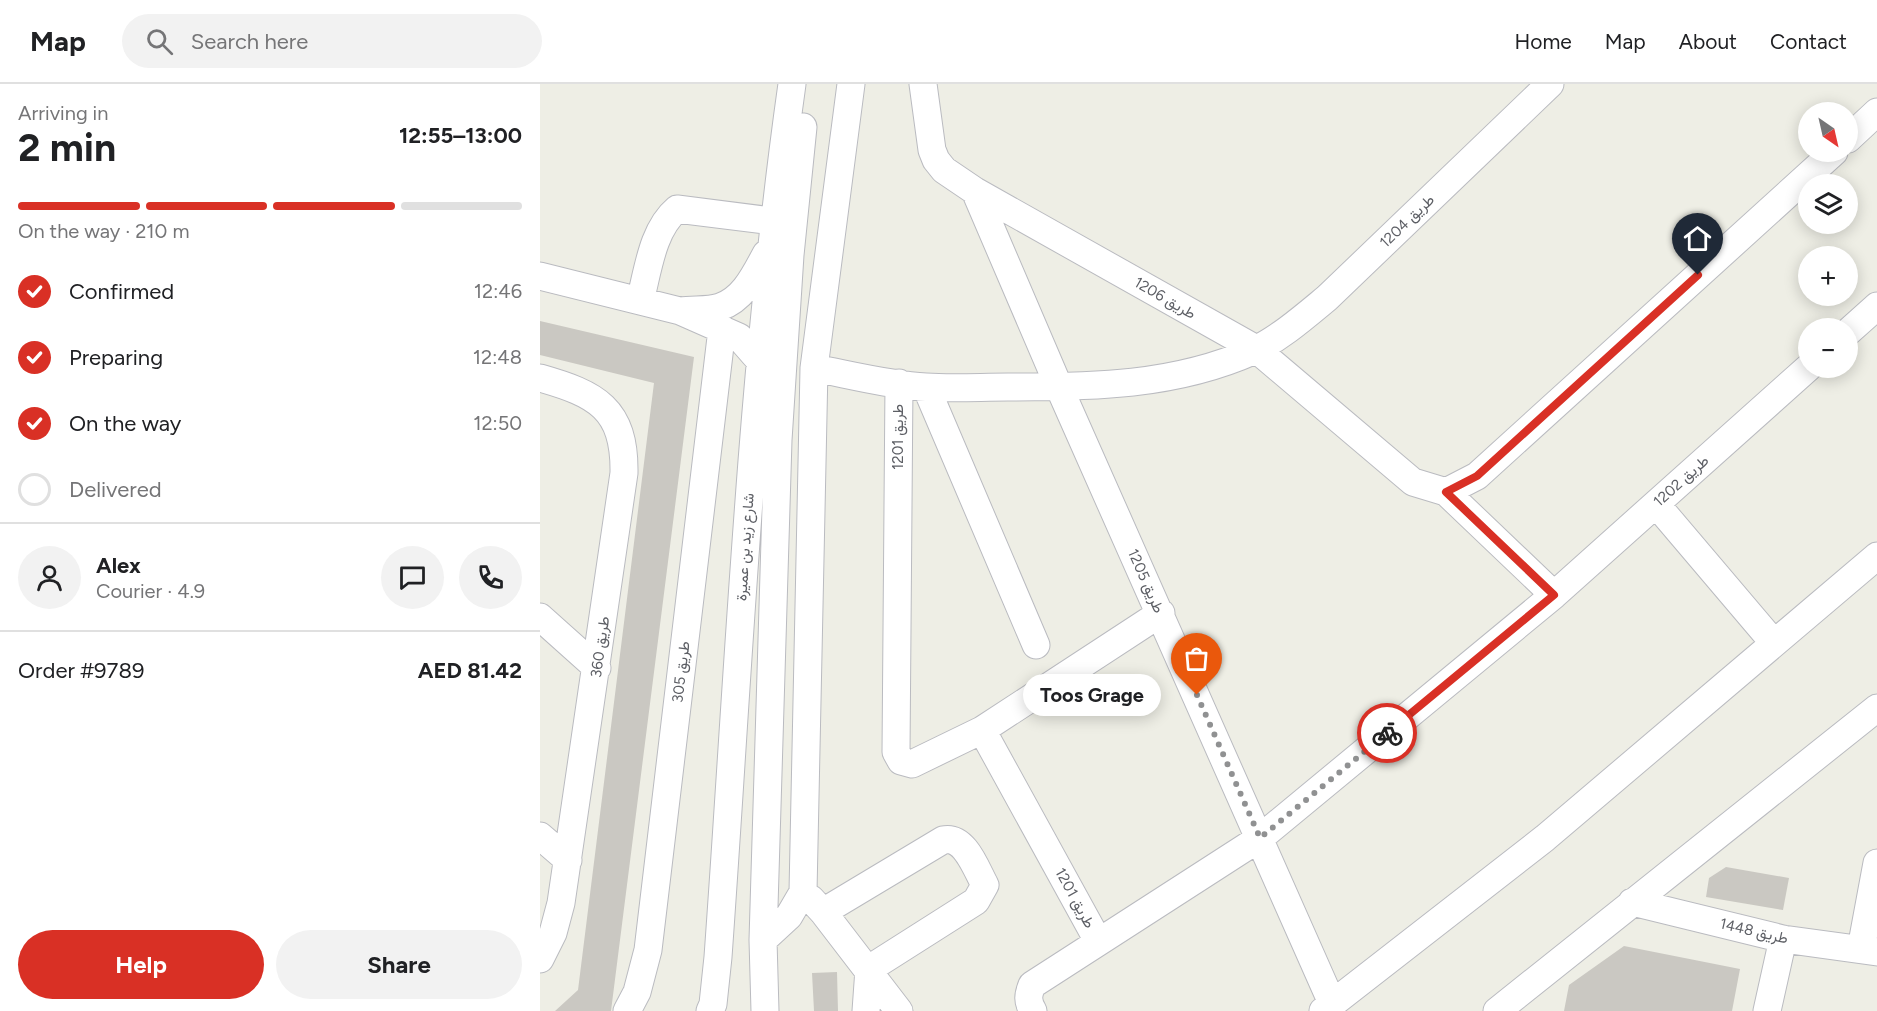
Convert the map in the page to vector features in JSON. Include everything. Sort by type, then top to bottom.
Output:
[{"type":"street","name":"شارع زيد بن عميرة","points":[[710,1011],[713,1004],[718,957],[753,431],[772,221],[792,84]]},
{"type":"street","name":"شارع زيد بن عميرة","points":[[765,1011],[763,940],[773,692],[779,429],[790,255],[808,84]]},
{"type":"street","points":[[763,940],[789,916],[803,892],[814,368],[852,84]]},
{"type":"street","name":"طريق 1206","points":[[923,84],[932,150],[944,170],[975,191],[1256,349],[1413,482],[1446,492]]},
{"type":"street","name":"طريق 1204","points":[[1256,349],[1294,325],[1327,298],[1550,84]]},
{"type":"street","points":[[1858,130],[1877,112]]},
{"type":"street","points":[[1554,595],[1446,492],[1477,476],[1823,162]]},
{"type":"street","name":"طريق 1205","points":[[975,191],[1059,387],[1260,838],[1328,1007]]},
{"type":"street","points":[[640,301],[660,230],[667,218],[677,209],[772,221]]},
{"type":"street","points":[[680,311],[709,309],[729,303],[752,279],[770,248]]},
{"type":"street","points":[[540,276],[680,311],[722,329],[748,344],[760,361]]},
{"type":"street","points":[[1858,323],[1877,306]]},
{"type":"street","name":"طريق 305","points":[[627,1011],[640,982],[648,950],[722,329]]},
{"type":"street","name":"طريق 1201","points":[[1161,613],[982,730],[912,764],[901,761],[896,752],[899,383],[926,387],[1059,387],[1127,384],[1208,368],[1256,349]]},
{"type":"street","points":[[814,368],[899,383]]},
{"type":"street","name":"طريق 1202","points":[[1260,838],[1554,595],[1798,377]]},
{"type":"street","name":"طريق 360","points":[[540,378],[584,392],[603,406],[617,426],[624,448],[624,472],[597,668],[561,903],[553,933],[540,959]]},
{"type":"street","points":[[926,387],[1036,645]]},
{"type":"street","points":[[1656,504],[1774,643]]},
{"type":"street","points":[[1328,1007],[1545,838],[1877,556]]},
{"type":"street","points":[[540,617],[597,668]]},
{"type":"street","points":[[773,692],[807,692]]},
{"type":"street","points":[[1498,1011],[1877,708]]},
{"type":"street","name":"طريق 1201","points":[[982,730],[1098,941]]},
{"type":"street","points":[[540,836],[568,860]]},
{"type":"street","points":[[823,912],[943,840],[951,838],[960,843],[985,885],[984,892],[976,901],[869,969]]},
{"type":"street","name":"طريق 1201","points":[[1033,1011],[1029,1004],[1028,994],[1032,985],[1260,838]]},
{"type":"street","points":[[1869,950],[1877,863]]},
{"type":"street","points":[[803,892],[823,912],[869,969],[899,1011]]},
{"type":"street","name":"طريق 1448","points":[[1632,902],[1783,939],[1869,950]]},
{"type":"street","points":[[1767,1011],[1783,939]]},
{"type":"street","points":[[866,1011],[869,969]]},
{"type":"building","points":[[540,321],[694,357],[611,1011],[555,1011],[578,990],[654,383],[540,355]]},
{"type":"building","points":[[1726,867],[1789,878],[1783,910],[1706,897],[1709,878]]},
{"type":"building","points":[[1624,946],[1740,969],[1732,1011],[1564,1011],[1569,985]]},
{"type":"building","points":[[837,972],[838,1011],[814,1011],[812,973]]},
{"type":"way so far","points":[[1197,695],[1260,838],[1387,733]]},
{"type":"place","name":"Toos Grage","points":[[1197,695]]},
{"type":"route","points":[[1387,733],[1554,595],[1446,492],[1477,476],[1698,275]]}]
